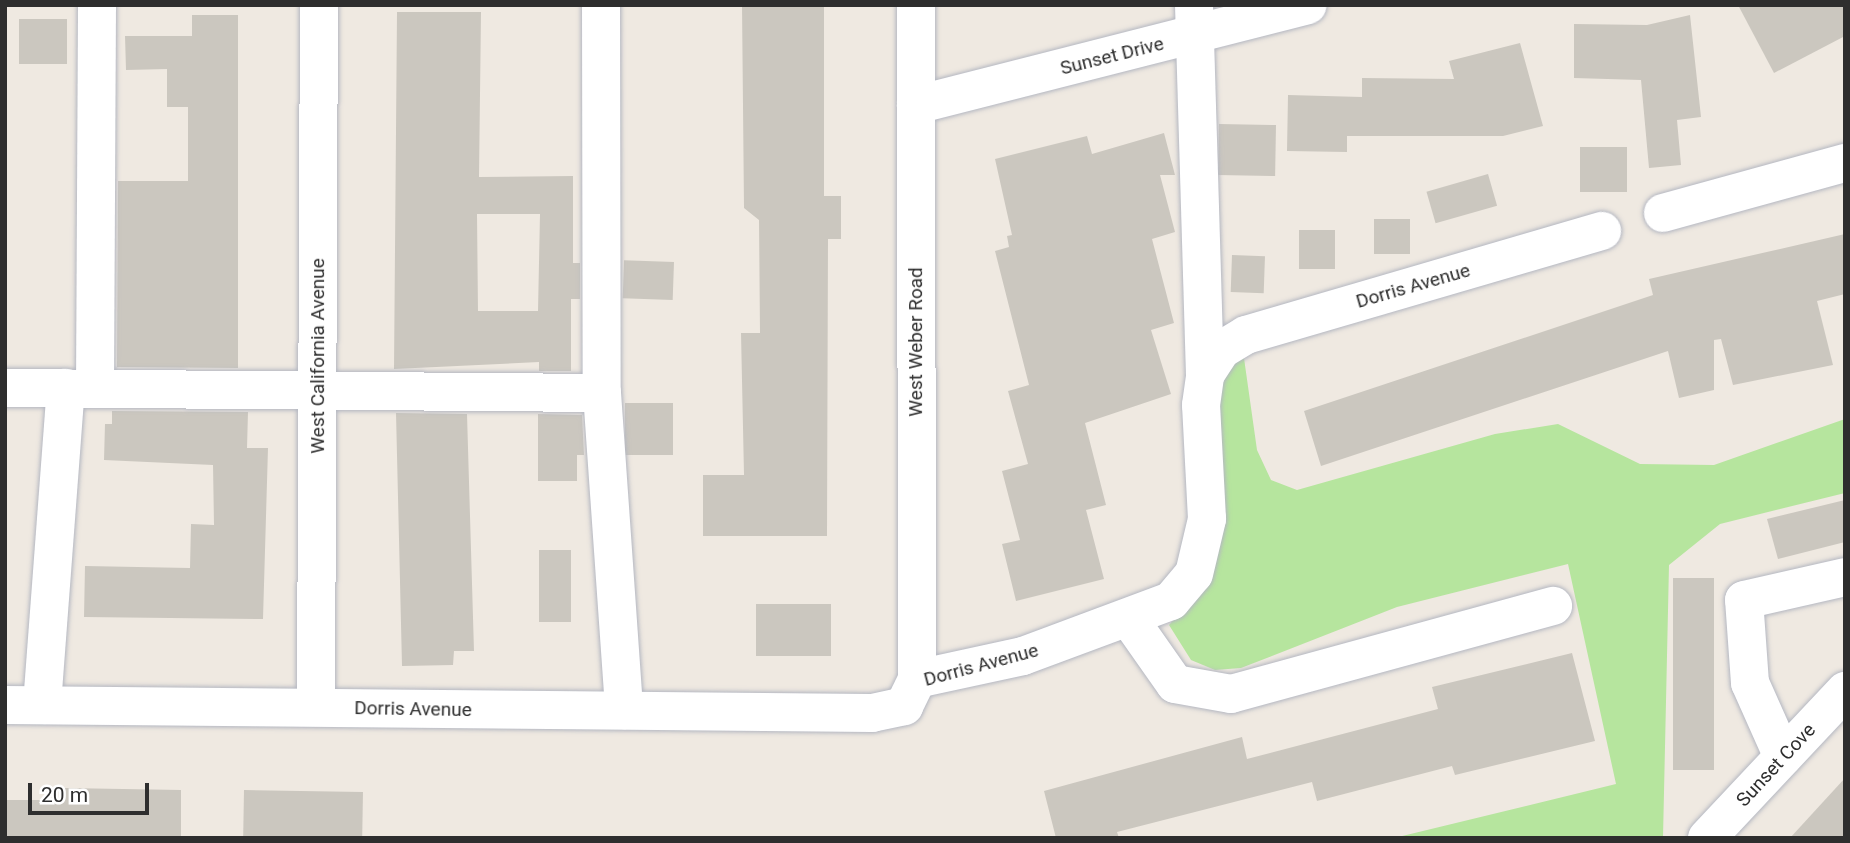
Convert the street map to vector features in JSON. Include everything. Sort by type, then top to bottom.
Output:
[{"type":"street","points":[[24,705],[80,388],[97,5]]},
{"type":"street","name":"West California Avenue","points":[[316,707],[319,5]]},
{"type":"street","points":[[601,5],[602,393],[624,710]]},
{"type":"street","name":"West Weber Road","points":[[916,5],[917,679]]},
{"type":"street","name":"Sunset Drive","points":[[916,104],[1194,20],[1307,5]]},
{"type":"street","points":[[1194,20],[1205,375]]},
{"type":"street","points":[[1663,213],[1845,163]]},
{"type":"street","name":"Dorris Avenue","points":[[24,705],[890,712],[904,706],[917,679],[1023,656],[1130,620],[1171,601],[1194,575],[1207,519],[1205,375],[1221,350],[1246,335],[1602,231]]},
{"type":"street","points":[[5,388],[602,393]]},
{"type":"street","points":[[1783,757],[1750,683],[1744,600],[1845,577]]},
{"type":"street","points":[[1130,620],[1175,684],[1231,694],[1553,606]]},
{"type":"street","name":"Sunset Cove","points":[[1707,838],[1845,691]]},
{"type":"green space","points":[[1243,351],[1257,450],[1271,480],[1297,490],[1495,434],[1558,424],[1640,464],[1714,465],[1845,419],[1845,493],[1720,524],[1669,565],[1663,838],[1394,838],[1616,784],[1568,564],[1397,607],[1241,668],[1215,670],[1191,660],[1169,625],[1197,594],[1219,373]]},
{"type":"building","points":[[742,5],[824,5],[824,196],[841,196],[841,239],[828,239],[827,536],[703,536],[703,475],[744,475],[741,333],[760,333],[759,220],[744,208]]},
{"type":"building","points":[[1738,5],[1845,5],[1845,36],[1774,73]]},
{"type":"building","points":[[397,12],[481,12],[479,177],[573,176],[573,263],[580,263],[580,299],[571,299],[571,371],[539,371],[539,362],[394,369]],"holes":[[[477,214],[540,214],[538,311],[478,311]]]},
{"type":"building","points":[[192,15],[238,15],[238,368],[117,367],[118,181],[188,181],[188,107],[167,107],[167,69],[126,70],[125,36],[192,36]]},
{"type":"building","points":[[1690,15],[1701,117],[1677,120],[1681,165],[1649,168],[1641,80],[1574,78],[1574,24],[1647,25]]},
{"type":"building","points":[[19,19],[67,19],[67,64],[19,64]]},
{"type":"building","points":[[1520,43],[1543,126],[1503,136],[1347,136],[1347,152],[1287,151],[1288,95],[1362,97],[1362,78],[1454,79],[1449,61]]},
{"type":"building","points":[[1219,124],[1276,125],[1275,176],[1218,175]]},
{"type":"building","points":[[1164,133],[1175,175],[1160,175],[1175,232],[1152,239],[1174,323],[1151,330],[1171,394],[1085,423],[1106,505],[1086,510],[1104,579],[1016,601],[1002,544],[1020,540],[1002,471],[1028,464],[1008,391],[1029,385],[995,251],[1009,247],[1007,236],[1012,235],[995,159],[1087,136],[1092,154]]},
{"type":"building","points":[[1580,147],[1627,147],[1627,192],[1580,192]]},
{"type":"building","points":[[1488,174],[1497,206],[1436,223],[1426,192]]},
{"type":"building","points":[[1374,219],[1410,219],[1410,254],[1374,254]]},
{"type":"building","points":[[1299,230],[1335,230],[1335,269],[1299,269]]},
{"type":"building","points":[[1845,234],[1845,294],[1817,301],[1833,365],[1733,385],[1721,339],[1714,340],[1714,390],[1679,398],[1668,351],[1321,466],[1304,411],[1653,295],[1649,279]]},
{"type":"building","points":[[1232,255],[1265,256],[1264,293],[1231,292]]},
{"type":"building","points":[[624,260],[674,262],[673,300],[623,298]]},
{"type":"building","points":[[625,403],[673,403],[673,455],[625,455]]},
{"type":"building","points":[[112,411],[248,412],[247,448],[268,448],[263,619],[84,617],[85,566],[190,568],[191,524],[214,525],[213,465],[104,460],[105,424],[112,424]]},
{"type":"building","points":[[396,413],[467,414],[474,651],[454,651],[453,665],[402,666]]},
{"type":"building","points":[[538,414],[582,415],[584,455],[577,455],[577,481],[538,481]]},
{"type":"building","points":[[1845,500],[1845,542],[1778,559],[1767,519]]},
{"type":"building","points":[[539,550],[571,550],[571,622],[539,622]]},
{"type":"building","points":[[1673,578],[1714,578],[1714,770],[1673,770]]},
{"type":"building","points":[[756,604],[831,604],[831,656],[756,656]]},
{"type":"building","points":[[1572,653],[1595,741],[1455,775],[1452,766],[1317,801],[1312,782],[1117,832],[1119,838],[1056,838],[1044,791],[1242,737],[1247,759],[1438,709],[1432,687]]},
{"type":"building","points":[[1845,778],[1845,838],[1790,838]]},
{"type":"building","points":[[65,788],[181,790],[181,838],[5,838],[5,800],[65,800]]},
{"type":"building","points":[[244,790],[363,792],[362,838],[243,838]]}]
